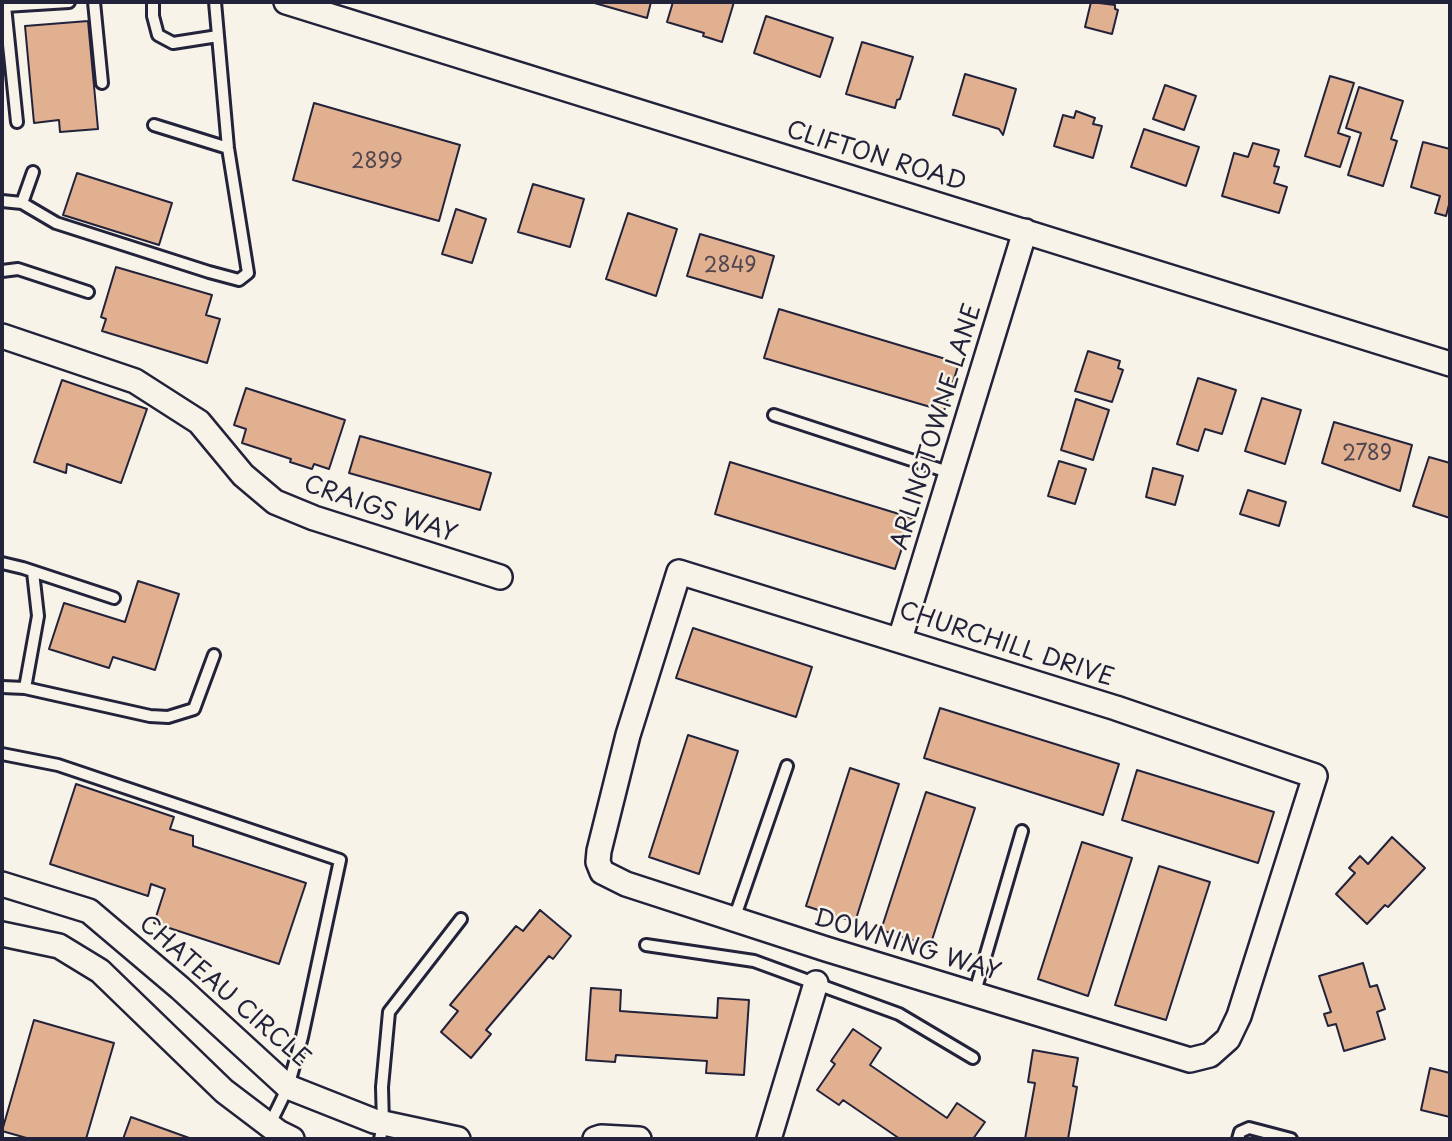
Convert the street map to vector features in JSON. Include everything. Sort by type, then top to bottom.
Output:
[{"type":"street","name":"CLIFTON ROAD","points":[[286,2],[1450,364]]},
{"type":"street","name":"ARLINGTOWNE LANE","points":[[900,639],[1025,231]]},
{"type":"street","name":"CRAIGS WAY","points":[[2,336],[135,381],[199,422],[243,475],[275,502],[314,518],[500,577]]},
{"type":"street","name":"CHURCHILL DRIVE","points":[[598,862],[598,851],[628,735],[679,572],[900,639],[1116,708],[1315,776],[1239,1016],[1228,1039],[1210,1055]]},
{"type":"street","name":"DOWNING WAY","points":[[598,862],[602,872],[626,884],[733,919],[1189,1060],[1210,1055]]},
{"type":"street","name":"CHATEAU CIRCLE","points":[[2,884],[89,911],[180,988],[288,1087],[381,1132],[458,1139]]},
{"type":"street","points":[[2,934],[59,946],[100,971],[224,1091],[269,1126],[292,1139]]},
{"type":"street","points":[[769,1139],[816,983]]},
{"type":"street","points":[[595,1139],[639,1139]]},
{"type":"lane","points":[[17,122],[5,6],[69,2]]},
{"type":"lane","points":[[94,2],[102,83]]},
{"type":"lane","points":[[153,2],[158,35],[173,43],[218,36]]},
{"type":"lane","points":[[2,201],[22,203],[56,223],[239,280],[248,273],[228,148],[215,2]]},
{"type":"lane","points":[[154,125],[228,148]]},
{"type":"lane","points":[[22,203],[33,172]]},
{"type":"lane","points":[[2,271],[18,269],[88,292]]},
{"type":"lane","points":[[774,415],[951,473]]},
{"type":"lane","points":[[2,564],[114,598]]},
{"type":"lane","points":[[25,688],[38,616],[33,572]]},
{"type":"lane","points":[[2,687],[25,688],[168,718],[194,709],[214,655]]},
{"type":"lane","points":[[2,754],[58,765],[340,860],[302,1037],[288,1087],[269,1126]]},
{"type":"lane","points":[[733,919],[787,766]]},
{"type":"lane","points":[[974,995],[1022,831]]},
{"type":"lane","points":[[381,1132],[389,1012],[461,919]]},
{"type":"lane","points":[[646,945],[754,961],[899,1014],[973,1058]]},
{"type":"lane","points":[[1238,1139],[1240,1132],[1249,1128],[1292,1139]]},
{"type":"building","points":[[591,2],[651,2],[647,18]]},
{"type":"building","points":[[673,2],[734,2],[722,42],[703,36],[704,33],[667,22]]},
{"type":"building","points":[[1091,2],[1115,5],[1118,10],[1112,34],[1085,27]]},
{"type":"building","points":[[766,16],[833,38],[820,77],[754,53]]},
{"type":"building","points":[[88,21],[98,129],[60,132],[59,120],[34,123],[25,26]]},
{"type":"building","points":[[862,42],[913,57],[895,108],[846,94]]},
{"type":"building","points":[[965,74],[1016,89],[1003,135],[999,129],[953,115]]},
{"type":"building","points":[[1330,76],[1354,83],[1338,133],[1350,137],[1340,167],[1305,156]]},
{"type":"building","points":[[1165,85],[1196,96],[1184,130],[1153,119]]},
{"type":"building","points":[[1359,87],[1403,101],[1391,139],[1397,141],[1383,186],[1348,175],[1361,133],[1346,128]]},
{"type":"building","points":[[314,103],[460,145],[439,221],[293,180]]},
{"type":"building","points":[[1076,111],[1095,118],[1093,124],[1102,126],[1093,158],[1054,146],[1063,115],[1074,118]]},
{"type":"building","points":[[1144,129],[1199,147],[1186,186],[1131,167]]},
{"type":"building","points":[[1423,142],[1450,149],[1450,201],[1446,216],[1435,213],[1440,196],[1411,187]]},
{"type":"building","points":[[1253,143],[1279,150],[1274,166],[1279,167],[1274,183],[1287,187],[1279,213],[1222,196],[1234,153],[1248,157]]},
{"type":"building","points":[[77,173],[172,203],[159,245],[63,215]]},
{"type":"building","points":[[533,184],[584,199],[570,247],[518,232]]},
{"type":"building","points":[[456,209],[486,219],[472,263],[442,254]]},
{"type":"building","points":[[628,213],[677,229],[656,296],[606,279]]},
{"type":"building","points":[[700,234],[774,256],[762,298],[687,276]]},
{"type":"building","points":[[116,267],[212,295],[206,315],[220,319],[207,363],[102,331],[106,319],[101,317]]},
{"type":"building","points":[[779,309],[959,363],[944,411],[764,358]]},
{"type":"building","points":[[1088,351],[1120,361],[1118,368],[1123,370],[1112,402],[1075,391]]},
{"type":"building","points":[[1198,378],[1236,390],[1222,434],[1205,429],[1198,451],[1177,444]]},
{"type":"building","points":[[62,380],[147,409],[121,483],[67,464],[66,473],[34,462]]},
{"type":"building","points":[[246,388],[345,420],[329,469],[314,464],[312,469],[242,443],[246,429],[234,425]]},
{"type":"building","points":[[1262,398],[1301,410],[1285,464],[1245,451]]},
{"type":"building","points":[[1076,399],[1109,410],[1093,460],[1061,450]]},
{"type":"building","points":[[1334,422],[1412,445],[1400,491],[1322,463]]},
{"type":"building","points":[[360,436],[491,473],[480,510],[349,473]]},
{"type":"building","points":[[1429,457],[1450,463],[1450,518],[1413,506]]},
{"type":"building","points":[[1059,461],[1086,469],[1075,504],[1048,496]]},
{"type":"building","points":[[730,462],[912,518],[895,569],[715,514]]},
{"type":"building","points":[[1153,468],[1183,476],[1175,505],[1146,497]]},
{"type":"building","points":[[1248,490],[1286,502],[1279,526],[1240,514]]},
{"type":"building","points":[[138,581],[179,594],[155,670],[113,657],[109,668],[49,649],[64,603],[125,622]]},
{"type":"building","points":[[693,628],[812,667],[796,717],[676,678]]},
{"type":"building","points":[[940,708],[1119,764],[1103,815],[924,758]]},
{"type":"building","points":[[688,735],[738,751],[699,874],[649,857]]},
{"type":"building","points":[[850,768],[899,784],[855,922],[806,906]]},
{"type":"building","points":[[1137,770],[1274,812],[1258,863],[1122,820]]},
{"type":"building","points":[[76,784],[174,817],[170,829],[193,836],[193,846],[306,883],[279,964],[154,923],[165,889],[151,884],[148,896],[50,864]]},
{"type":"building","points":[[926,792],[975,808],[930,946],[881,930]]},
{"type":"building","points":[[1392,837],[1425,868],[1388,907],[1385,905],[1367,924],[1336,894],[1355,873],[1349,868],[1360,856],[1368,864]]},
{"type":"building","points":[[1082,842],[1132,858],[1088,996],[1038,979]]},
{"type":"building","points":[[1159,866],[1210,882],[1166,1020],[1115,1005]]},
{"type":"building","points":[[540,910],[571,936],[553,959],[549,956],[486,1030],[491,1034],[471,1058],[441,1032],[458,1011],[450,1005],[516,926],[523,931]]},
{"type":"building","points":[[1363,963],[1370,987],[1377,985],[1385,1009],[1377,1012],[1385,1039],[1344,1051],[1336,1024],[1328,1026],[1324,1014],[1331,1012],[1319,976]]},
{"type":"building","points":[[591,988],[621,990],[620,1011],[717,1018],[718,998],[749,1000],[744,1075],[706,1073],[707,1061],[616,1055],[615,1062],[586,1060]]},
{"type":"building","points":[[34,1020],[114,1043],[86,1139],[30,1139],[2,1131]]},
{"type":"building","points":[[853,1029],[881,1048],[870,1065],[947,1118],[957,1103],[985,1122],[973,1139],[900,1139],[843,1100],[839,1105],[817,1090],[835,1064],[831,1061]]},
{"type":"building","points":[[1033,1050],[1078,1058],[1073,1086],[1077,1087],[1068,1139],[1025,1139],[1035,1083],[1028,1082]]},
{"type":"building","points":[[1430,1068],[1450,1073],[1450,1117],[1421,1110]]},
{"type":"building","points":[[131,1117],[192,1139],[123,1139]]}]
